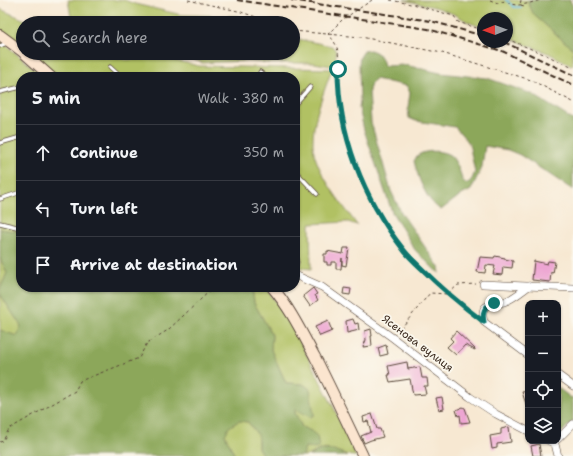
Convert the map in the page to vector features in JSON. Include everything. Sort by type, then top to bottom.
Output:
[{"type":"street","points":[[0,35],[16,46]]},
{"type":"street","points":[[33,60],[46,72]]},
{"type":"street","name":"Ясенова вулиця","points":[[300,277],[322,287],[470,396],[496,414],[525,429]]},
{"type":"street","points":[[483,284],[573,288]]},
{"type":"street","points":[[525,353],[484,322],[483,315],[484,309],[488,305],[504,302],[529,286]]},
{"type":"street","points":[[276,292],[295,320],[330,386],[363,456]]},
{"type":"street","points":[[561,377],[573,386]]},
{"type":"street","points":[[561,435],[573,424]]},
{"type":"street","points":[[556,444],[558,456]]},
{"type":"lane","points":[[0,46],[9,41]]},
{"type":"lane","points":[[110,67],[116,72]]},
{"type":"lane","points":[[300,98],[310,87]]},
{"type":"lane","points":[[0,92],[16,88]]},
{"type":"lane","points":[[0,143],[16,138]]},
{"type":"lane","points":[[300,176],[317,194]]},
{"type":"lane","points":[[0,199],[16,194]]},
{"type":"lane","points":[[0,224],[16,227]]},
{"type":"path","points":[[188,0],[238,11],[253,16]]},
{"type":"path","points":[[328,34],[342,20],[372,0]]},
{"type":"path","points":[[390,0],[416,5],[454,16],[458,22],[477,28]]},
{"type":"path","points":[[490,0],[498,2],[504,1],[517,6],[526,6]]},
{"type":"path","points":[[520,5],[521,0]]},
{"type":"path","points":[[520,5],[540,0]]},
{"type":"path","points":[[300,32],[361,37],[442,53],[531,80],[573,102]]},
{"type":"path","points":[[328,34],[335,41],[338,48],[338,77],[342,116],[356,169],[378,214],[403,250],[448,294],[484,322]]},
{"type":"path","points":[[513,41],[546,54],[573,68]]},
{"type":"path","points":[[393,338],[430,293],[448,294],[458,285],[483,284]]},
{"type":"path","points":[[0,442],[3,441],[9,429],[75,391],[80,381],[139,358],[146,343],[168,330],[209,292]]},
{"type":"green space","points":[[68,0],[124,0],[182,15],[237,16],[71,16]]},
{"type":"green space","points":[[404,0],[527,0],[534,15],[573,49],[573,66],[550,54],[513,39],[513,12],[477,12],[477,26],[438,8]]},
{"type":"green space","points":[[527,0],[570,0],[573,6],[573,49],[534,15]]},
{"type":"green space","points":[[0,9],[16,16],[16,43],[0,32]]},
{"type":"green space","points":[[300,39],[332,46],[336,51],[335,59],[331,66],[314,63],[269,63],[245,61],[202,63],[195,60],[300,60]]},
{"type":"green space","points":[[0,40],[16,53],[16,60],[24,60],[38,72],[16,72],[16,231],[0,229]]},
{"type":"green space","points":[[370,50],[376,52],[380,56],[384,66],[405,65],[440,73],[487,78],[532,94],[573,120],[573,190],[520,155],[508,150],[485,146],[482,167],[471,190],[458,197],[441,210],[431,201],[423,188],[414,161],[417,156],[425,152],[435,151],[445,153],[452,157],[460,171],[462,180],[467,184],[472,179],[475,172],[469,143],[455,127],[416,121],[409,118],[408,107],[410,93],[407,86],[375,79],[369,90],[371,122],[391,191],[402,214],[439,267],[440,273],[435,270],[415,250],[392,212],[364,130],[359,108],[359,64],[360,57],[364,51]]},
{"type":"green space","points":[[38,60],[173,60],[199,66],[332,69],[314,125],[314,154],[323,175],[357,225],[348,222],[310,224],[311,269],[300,268],[300,72],[51,72]]},
{"type":"green space","points":[[0,229],[16,231],[16,292],[253,292],[254,303],[272,335],[271,350],[286,383],[303,384],[310,389],[314,415],[310,417],[295,409],[295,413],[302,427],[311,431],[317,436],[319,447],[305,447],[303,456],[263,456],[258,448],[258,435],[248,422],[239,421],[229,427],[225,435],[235,456],[0,456],[0,330],[17,336],[21,326],[0,294],[0,289],[7,273],[0,258]]},
{"type":"green space","points":[[0,258],[7,273],[0,289]]},
{"type":"green space","points":[[253,292],[269,292],[287,316],[333,406],[356,456],[325,449],[303,456],[311,431],[302,428],[295,413],[295,409],[304,414],[303,384],[286,383],[271,350],[272,335],[254,303]]},
{"type":"green space","points":[[0,294],[21,326],[17,337],[0,330]]},
{"type":"green space","points":[[561,390],[573,399],[573,421],[561,433]]},
{"type":"green space","points":[[239,421],[248,422],[258,435],[258,447],[263,456],[235,456],[225,435],[228,427]]},
{"type":"green space","points":[[320,450],[334,450],[347,456],[309,456]]},
{"type":"building","points":[[344,248],[349,248],[346,266],[342,265],[342,258],[341,269],[336,269],[336,262],[331,262],[331,265],[327,265],[327,262],[324,262],[324,254],[327,254],[327,251],[343,254]]},
{"type":"building","points":[[495,256],[513,261],[512,268],[503,267],[502,275],[493,274],[495,266],[486,265],[485,273],[477,272],[480,257],[494,258]]},
{"type":"building","points":[[534,261],[547,264],[548,261],[555,262],[553,273],[551,272],[550,282],[532,280]]},
{"type":"building","points":[[313,288],[317,294],[315,295],[318,300],[310,306],[303,296]]},
{"type":"building","points":[[344,288],[351,289],[350,295],[343,294]]},
{"type":"building","points":[[353,319],[355,324],[358,323],[359,330],[347,333],[346,321]]},
{"type":"building","points":[[328,321],[332,331],[320,336],[315,327]]},
{"type":"building","points":[[371,329],[372,346],[363,347],[366,340],[365,331]]},
{"type":"building","points":[[456,331],[475,350],[465,345],[456,355],[447,347],[453,341],[450,338]]},
{"type":"building","points":[[386,345],[388,354],[380,356],[378,348]]},
{"type":"building","points":[[407,362],[408,369],[420,367],[422,378],[427,378],[428,386],[424,386],[426,394],[413,395],[410,379],[390,382],[388,366]]},
{"type":"building","points":[[522,392],[525,392],[525,401]]},
{"type":"building","points":[[442,397],[444,409],[439,410],[436,398]]},
{"type":"building","points":[[463,407],[465,408],[470,422],[461,423],[460,415],[458,416],[456,410]]},
{"type":"building","points":[[372,414],[377,429],[380,429],[383,437],[364,443],[361,436],[371,432],[368,421],[364,422],[363,417]]},
{"type":"building","points":[[509,427],[511,442],[497,444],[497,448],[492,449],[490,436],[501,434],[501,429]]},
{"type":"building","points":[[539,444],[541,456],[533,456],[531,446]]},
{"type":"waterway","points":[[506,0],[514,7],[521,7]]},
{"type":"railway","points":[[237,0],[428,29],[502,51],[573,85]]},
{"type":"railway","points":[[291,0],[431,21],[477,34]]},
{"type":"railway","points":[[513,46],[573,75]]},
{"type":"route","points":[[338,69],[342,116],[356,169],[378,214],[403,250],[437,284],[484,322],[484,309],[488,305],[494,303]]}]
